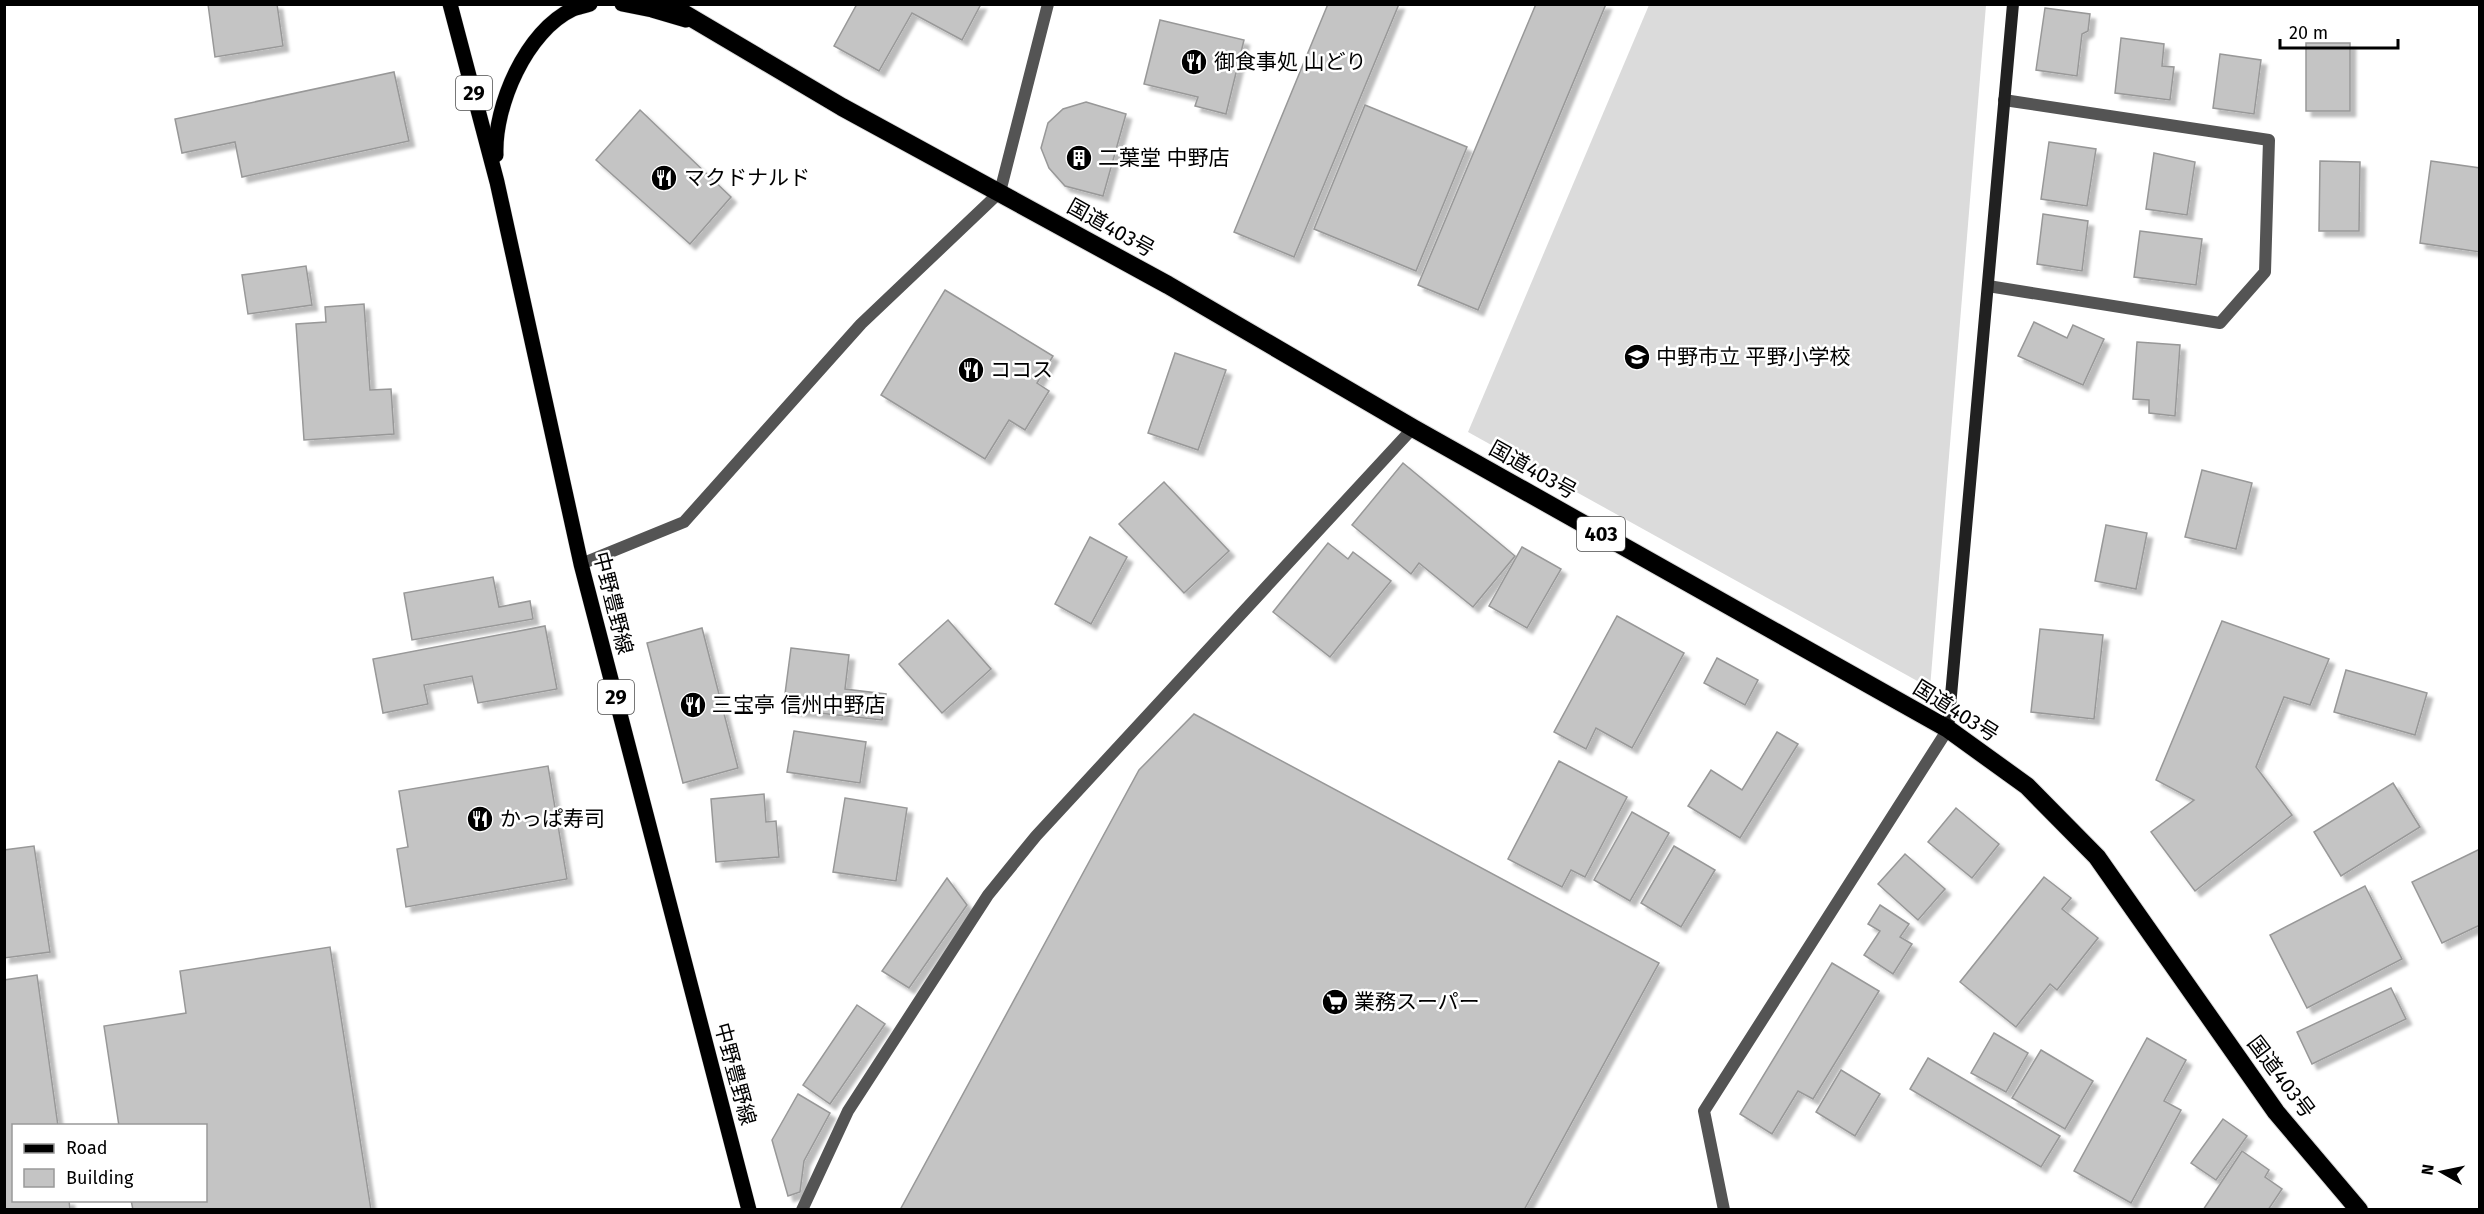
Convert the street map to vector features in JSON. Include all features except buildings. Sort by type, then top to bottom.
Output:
[{"type":"highway","name":"国道403号","points":[[668,4],[842,107],[1168,285],[1413,428],[1948,729],[2027,786],[2097,856],[2276,1112],[2359,1209]]},
{"type":"main road","name":"中野豊野線","points":[[450,4],[497,182],[581,564],[749,1209]]},
{"type":"main road","points":[[497,182],[495,138],[514,75],[535,42],[552,23],[572,9],[590,4]]},
{"type":"main road","points":[[622,4],[700,24]]},
{"type":"street","points":[[581,564],[684,522],[861,324],[1000,192],[1048,4]]},
{"type":"street","points":[[1725,1209],[1704,1111],[1948,729],[2013,4]]},
{"type":"street","points":[[1988,286],[2220,322],[2265,272],[2269,140],[2004,100]]},
{"type":"street","points":[[802,1209],[848,1111],[988,895],[1036,836],[1413,428]]},
{"type":"shaded area","points":[[1649,5],[1986,5],[1930,688],[1468,432]]},
{"type":"place","name":"御食事処 山どり","points":[[1194,62]]},
{"type":"place","name":"二葉堂 中野店","points":[[1079,158]]},
{"type":"place","name":"マクドナルド","points":[[664,178]]},
{"type":"place","name":"中野市立 平野小学校","points":[[1637,357]]},
{"type":"place","name":"ココス","points":[[971,370]]},
{"type":"place","name":"三宝亭 信州中野店","points":[[693,705]]},
{"type":"place","name":"かっぱ寿司","points":[[480,819]]},
{"type":"place","name":"業務スーパー","points":[[1335,1002]]}]
